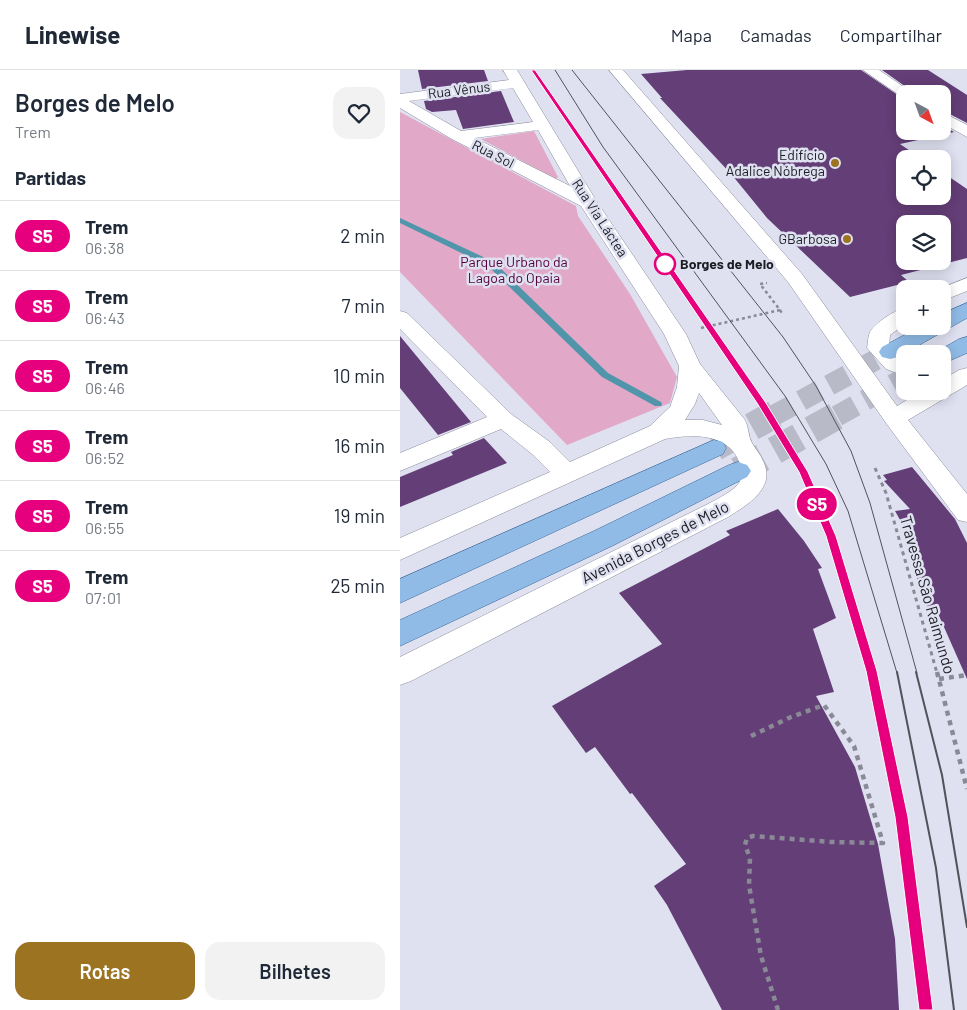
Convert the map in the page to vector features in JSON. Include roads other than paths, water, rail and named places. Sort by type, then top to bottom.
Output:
[{"type":"main road","points":[[951,318],[967,309]]},
{"type":"main road","points":[[890,352],[921,335]]},
{"type":"main road","points":[[951,352],[967,344]]},
{"type":"main road","points":[[400,592],[731,435]]},
{"type":"main road","name":"Avenida Borges de Melo","points":[[400,634],[604,538],[738,471]]},
{"type":"street","points":[[616,70],[795,278],[894,418],[967,513]]},
{"type":"street","points":[[870,70],[896,87]]},
{"type":"street","name":"Rua Vênus","points":[[400,98],[513,76]]},
{"type":"street","name":"Rua Via Láctea","points":[[513,76],[588,202],[675,334],[690,366],[731,435]]},
{"type":"street","name":"Rua Sol","points":[[400,102],[458,136],[588,202]]},
{"type":"street","points":[[951,122],[967,132]]},
{"type":"street","points":[[458,136],[542,125]]},
{"type":"street","points":[[951,292],[967,284]]},
{"type":"street","points":[[400,317],[503,419],[541,448],[567,474]]},
{"type":"street","points":[[842,342],[896,318]]},
{"type":"street","points":[[896,320],[880,333],[878,348],[896,365]]},
{"type":"street","name":"Rua Via Láctea","points":[[659,432],[678,415],[687,398],[690,366]]},
{"type":"street","points":[[951,376],[967,375]]},
{"type":"street","points":[[951,384],[967,375]]},
{"type":"street","points":[[894,418],[924,400]]},
{"type":"street","points":[[400,463],[503,419]]},
{"type":"street","points":[[400,550],[659,432],[692,427],[731,435]]},
{"type":"street","name":"Avenida Borges de Melo","points":[[400,672],[719,510],[740,497],[752,483],[754,469],[750,459],[731,435]]},
{"type":"waterway","points":[[400,220],[491,264],[605,375],[658,404]]},
{"type":"tunnel","points":[[773,416],[890,352]]},
{"type":"tunnel","points":[[837,416],[896,383]]},
{"type":"tunnel","points":[[715,447],[775,414]]},
{"type":"tunnel","points":[[738,471],[840,414]]},
{"type":"tram line","points":[[555,70],[603,147],[785,396],[826,464],[848,511],[897,673]]},
{"type":"tram line","points":[[572,70],[783,337],[816,386],[851,451],[870,503],[917,673]]},
{"type":"tram line","points":[[897,672],[936,868],[954,1010]]},
{"type":"tram line","points":[[916,672],[942,775],[967,927]]},
{"type":"railway","points":[[534,70],[636,220]]},
{"type":"railway","points":[[635,219],[769,416]]},
{"type":"railway","points":[[768,414],[803,471],[831,536],[871,673]]},
{"type":"railway","points":[[871,672],[902,817],[926,1010]]},
{"type":"train","name":"S5","points":[[534,70],[761,403],[803,472],[831,536],[871,671],[902,817],[926,1010]]},
{"type":"place","name":"Edifício Adalice Nóbrega","points":[[835,163]]},
{"type":"place","name":"GBarbosa","points":[[847,239]]},
{"type":"place","name":"Borges de Melo","points":[[665,264]]},
{"type":"park label","name":"Parque Urbano da Lagoa do Opaia","points":[[514,270]]}]
